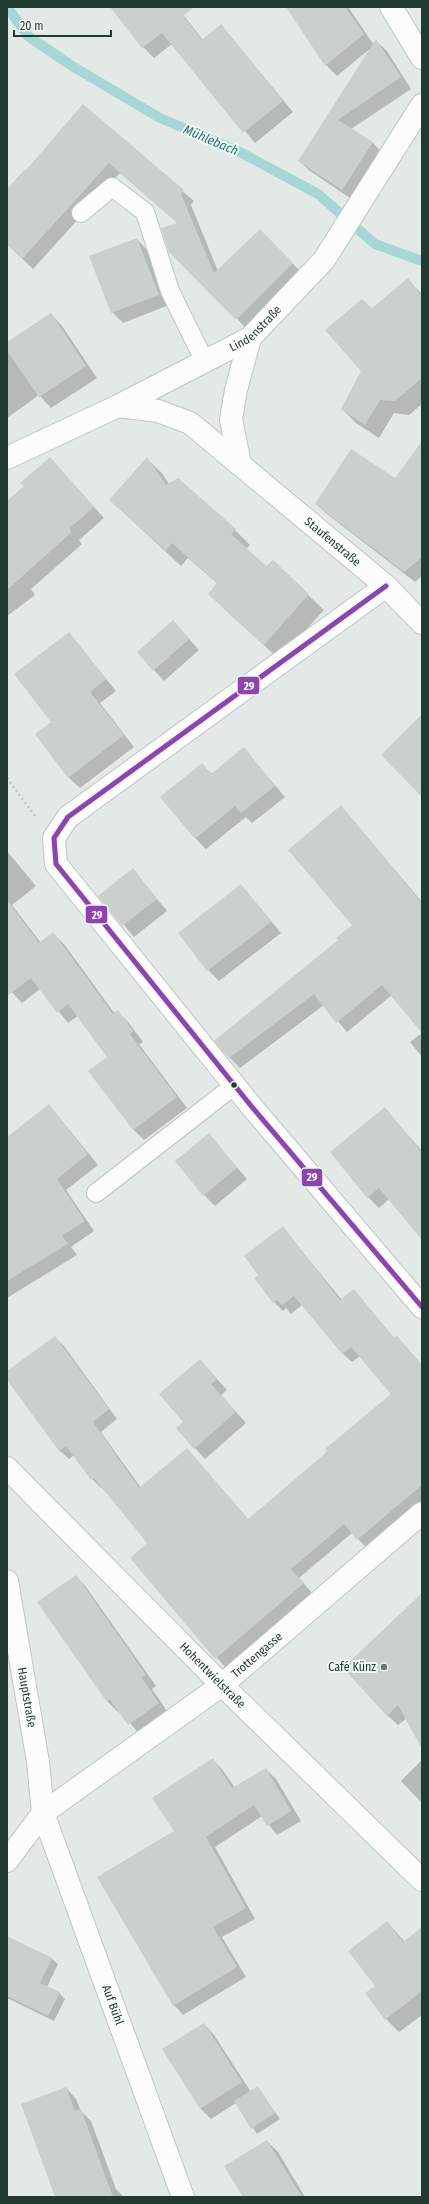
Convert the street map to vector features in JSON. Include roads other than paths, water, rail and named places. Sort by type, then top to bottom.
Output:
[{"type":"street","points":[[391,7],[422,58]]},
{"type":"street","name":"Lindenstraße","points":[[7,458],[118,406],[204,360],[250,338],[324,260],[422,105]]},
{"type":"street","points":[[240,464],[231,419],[236,390],[250,338]]},
{"type":"street","name":"Staufenstraße","points":[[118,406],[158,411],[190,423],[386,586],[422,623]]},
{"type":"street","points":[[386,586],[68,817],[54,838],[56,864],[235,1085],[422,1307]]},
{"type":"street","name":"Hohentwielstraße","points":[[7,1468],[222,1685],[422,1880]]},
{"type":"street","name":"Trottengasse","points":[[7,1861],[43,1813],[222,1685],[422,1513]]},
{"type":"street","name":"Hauptstraße","points":[[7,1581],[38,1762],[43,1813]]},
{"type":"street","name":"Auf Bühl","points":[[43,1813],[183,2197]]},
{"type":"lane","points":[[81,213],[112,187],[145,212],[170,290],[204,360]]},
{"type":"lane","points":[[96,1193],[235,1085]]},
{"type":"waterway","name":"Mühlebach","points":[[7,7],[28,36],[72,66],[160,118],[238,151],[318,194],[375,244],[422,261]]},
{"type":"place","name":"Café Künz","points":[[384,1667]]}]
